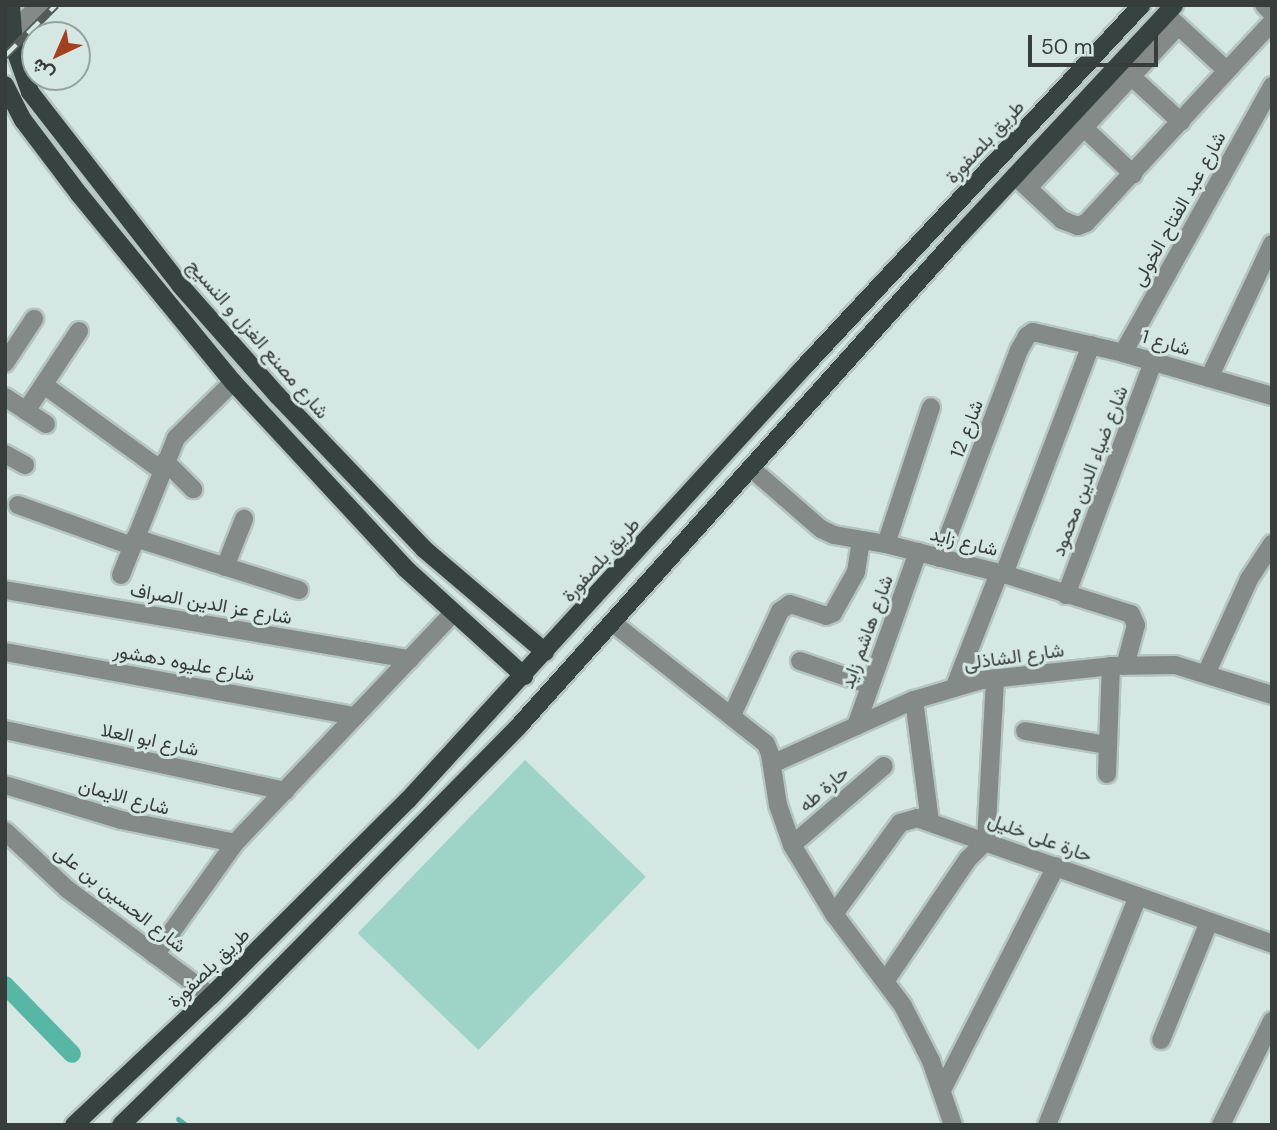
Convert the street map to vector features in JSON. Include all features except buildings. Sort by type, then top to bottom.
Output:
[{"type":"main road","name":"شارع مصنع الغزل و النسيج","points":[[11,5],[12,34],[20,70],[30,92],[180,285],[329,451],[424,549],[545,652]]},
{"type":"main road","name":"طريق بلصفورة","points":[[79,1120],[211,996],[408,800],[1140,5]]},
{"type":"main road","points":[[121,1125],[421,827],[613,624],[824,388],[1021,182],[1173,15]]},
{"type":"main road","points":[[6,90],[23,120],[79,194],[233,382],[405,568],[524,676]]},
{"type":"main road","points":[[79,194],[96,177]]},
{"type":"main road","points":[[164,301],[180,285]]},
{"type":"main road","points":[[803,368],[824,388]]},
{"type":"main road","points":[[311,468],[329,451]]},
{"type":"main road","points":[[405,568],[424,549]]},
{"type":"street","points":[[12,34],[39,5]]},
{"type":"street","points":[[1264,5],[1272,13]]},
{"type":"street","points":[[1226,71],[1173,15],[1131,76],[1083,127],[1021,182],[1062,220],[1078,226],[1093,218],[1272,22]]},
{"type":"street","points":[[1131,76],[1181,122]]},
{"type":"street","name":"شارع عبد الفتاح الخولى","points":[[1123,353],[1272,86]]},
{"type":"street","points":[[1083,127],[1133,174]]},
{"type":"street","points":[[1209,378],[1272,244]]},
{"type":"street","points":[[5,363],[34,319]]},
{"type":"street","points":[[26,411],[79,331]]},
{"type":"street","name":"شارع 12","points":[[940,558],[1023,343],[1033,332],[1047,334]]},
{"type":"street","name":"شارع 1","points":[[1047,334],[1272,396]]},
{"type":"street","points":[[955,686],[1091,345]]},
{"type":"street","name":"شارع ضياء الدين محمود","points":[[1066,595],[1153,362]]},
{"type":"street","points":[[121,575],[163,466],[185,427],[233,382]]},
{"type":"street","points":[[44,385],[193,489]]},
{"type":"street","points":[[5,397],[46,424]]},
{"type":"street","points":[[886,544],[931,407]]},
{"type":"street","points":[[5,454],[25,465]]},
{"type":"street","name":"شارع زايد","points":[[752,469],[821,529],[834,536],[918,552],[1131,614],[1135,619],[1118,666]]},
{"type":"street","points":[[18,505],[133,542],[225,566],[299,590]]},
{"type":"street","points":[[225,566],[244,519]]},
{"type":"street","points":[[732,715],[780,611],[790,604],[826,616],[833,613],[856,572],[862,541]]},
{"type":"street","points":[[1206,674],[1249,579],[1272,544]]},
{"type":"street","name":"شارع هاشم زايد","points":[[856,726],[918,552]]},
{"type":"street","name":"شارع عز الدين الصراف","points":[[5,590],[410,659]]},
{"type":"street","points":[[155,955],[235,843],[453,614]]},
{"type":"street","points":[[613,624],[732,715],[765,744],[772,764],[778,805],[792,845],[834,914],[886,980],[918,1033],[942,1090],[953,1125]]},
{"type":"street","name":"شارع عليوه دهشور","points":[[5,652],[355,716]]},
{"type":"street","points":[[800,661],[870,685]]},
{"type":"street","name":"شارع الشاذلى","points":[[772,764],[914,700],[955,686],[995,678],[1118,666],[1175,665],[1272,695]]},
{"type":"street","points":[[1107,774],[1118,666]]},
{"type":"street","points":[[886,980],[968,859],[986,841],[995,678]]},
{"type":"street","points":[[914,700],[930,821]]},
{"type":"street","name":"شارع ابو العلا","points":[[5,730],[285,791]]},
{"type":"street","points":[[1025,732],[1108,745]]},
{"type":"street","name":"حارة طه","points":[[792,845],[884,766]]},
{"type":"street","name":"شارع الايمان","points":[[5,785],[121,820],[235,843]]},
{"type":"street","name":"حارة على خليل","points":[[834,914],[900,823],[908,819],[930,821],[1272,944]]},
{"type":"street","name":"شارع الحسين بن على","points":[[5,831],[67,889],[211,996]]},
{"type":"street","points":[[942,1090],[1056,866]]},
{"type":"street","points":[[1047,1125],[1138,896]]},
{"type":"street","points":[[1161,1040],[1209,922]]},
{"type":"street","points":[[1221,1125],[1272,1021]]},
{"type":"green space","points":[[525,760],[646,877],[478,1050],[358,933]]},
{"type":"waterway","points":[[5,985],[72,1054]]},
{"type":"waterway","points":[[178,1119],[186,1125]]},
{"type":"railway","points":[[5,56],[56,5]]}]
